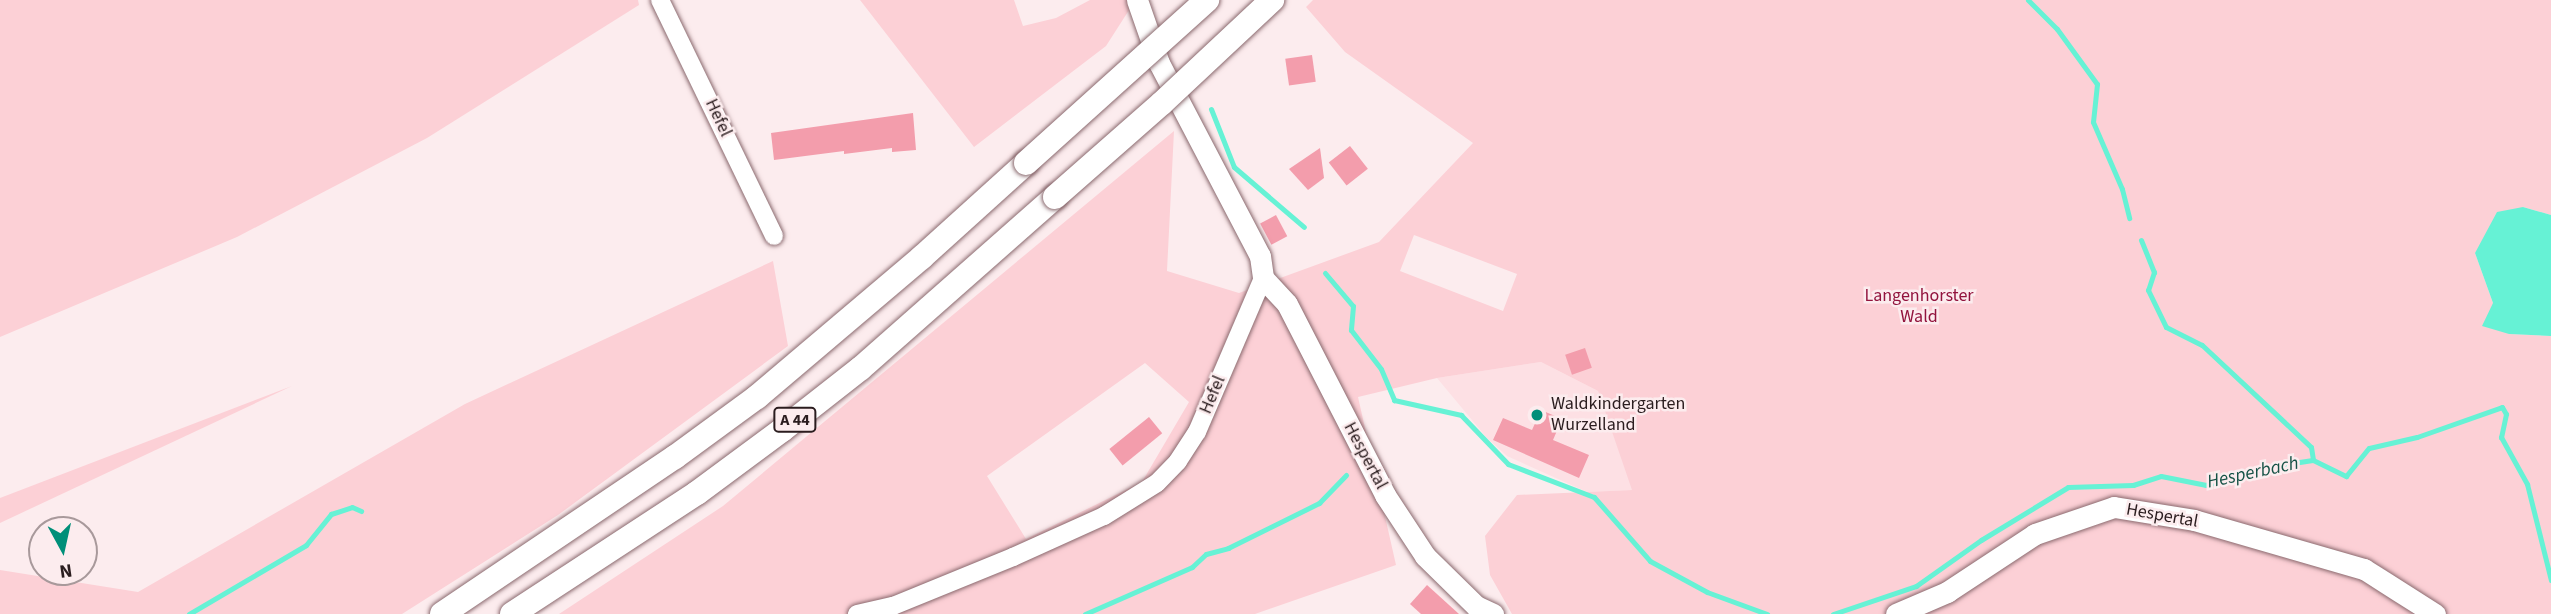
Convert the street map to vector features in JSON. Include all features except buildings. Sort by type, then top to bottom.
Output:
[{"type":"highway","name":"A 44","points":[[442,614],[641,481],[757,397],[864,308],[1207,0]]},
{"type":"highway","name":"A 44","points":[[512,614],[697,493],[871,359],[1162,103],[1272,0]]},
{"type":"main road","points":[[1137,0],[1158,62],[1260,256],[1263,278]]},
{"type":"main road","name":"Hespertal","points":[[1263,278],[1287,304],[1385,495],[1426,556],[1476,606],[1493,614]]},
{"type":"main road","name":"Hespertal","points":[[1896,614],[1947,593],[2035,534],[2114,508],[2193,520],[2364,569],[2435,614]]},
{"type":"street","name":"Hefel","points":[[660,0],[774,236]]},
{"type":"street","name":"Hefel","points":[[857,614],[893,606],[1001,562],[1104,516],[1157,483],[1169,473],[1193,440],[1263,278]]},
{"type":"shaded area","points":[[2523,207],[2551,215],[2551,336],[2509,334],[2482,326],[2493,303],[2475,253],[2497,212]]},
{"type":"shaded area","name":"Waldkindergarten Wurzelland","points":[[1541,362],[1598,391],[1633,490],[1587,492],[1507,456],[1487,438],[1437,378]]},
{"type":"green space","points":[[0,0],[638,0],[639,5],[427,138],[237,237],[0,337]]},
{"type":"green space","points":[[860,0],[1014,0],[1023,26],[1056,18],[1090,0],[1129,0],[1131,7],[1106,46],[974,147]]},
{"type":"green space","name":"Langenhorster Wald","points":[[1313,0],[2551,0],[2551,215],[2523,207],[2475,253],[2493,303],[2509,334],[2551,336],[2551,614],[1512,614],[1490,575],[1485,536],[1517,495],[1632,490],[1598,391],[1541,362],[1437,378],[1358,397],[1396,565],[1255,614],[559,614],[723,506],[1174,131],[1167,271],[1239,293],[1379,242],[1473,143],[1345,52],[1306,7]],"holes":[[[1414,235],[1517,274],[1503,311],[1400,271]],[[1145,363],[1189,402],[1142,482],[1026,539],[987,476]]]},
{"type":"green space","points":[[773,261],[788,346],[558,515],[402,614],[0,614],[0,570],[28,574],[28,586],[98,586],[138,592],[465,404]]},
{"type":"green space","points":[[292,386],[0,523],[0,498]]},
{"type":"waterway","points":[[2028,0],[2057,29],[2097,84],[2093,122],[2122,189],[2129,218]]},
{"type":"waterway","name":"Hesperbach","points":[[1211,109],[1234,167],[1304,227]]},
{"type":"waterway","points":[[2141,240],[2154,272],[2148,290],[2166,327],[2202,345],[2311,447],[2313,460]]},
{"type":"waterway","name":"Hesperbach","points":[[1325,273],[1353,306],[1351,330],[1381,369],[1394,400],[1461,415],[1508,464],[1594,497],[1650,561],[1707,592],[1767,614]]},
{"type":"waterway","name":"Hesperbach","points":[[1833,614],[1916,586],[1981,540],[2068,487],[2133,485],[2161,476],[2206,485],[2273,466],[2313,460],[2346,476],[2369,448],[2417,437],[2502,407],[2506,414],[2501,437],[2527,484],[2551,580]]},
{"type":"waterway","points":[[1085,614],[1192,567],[1206,554],[1228,548],[1319,503],[1346,475]]},
{"type":"waterway","points":[[189,614],[306,545],[331,514],[352,507],[361,511]]},
{"type":"place","name":"Waldkindergarten Wurzelland","points":[[1537,415]]}]
